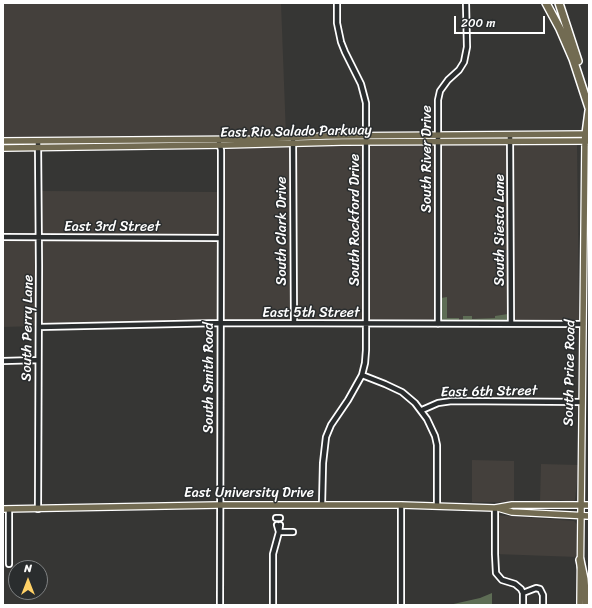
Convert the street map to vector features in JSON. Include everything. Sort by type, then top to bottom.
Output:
[{"type":"highway","points":[[546,3],[577,65],[589,96]]},
{"type":"highway","points":[[559,3],[589,108]]},
{"type":"highway","points":[[587,138],[589,111]]},
{"type":"highway","points":[[580,560],[584,579],[586,605]]},
{"type":"main road","name":"East Rio Salado Parkway","points":[[438,139],[459,136],[510,139]]},
{"type":"main road","name":"East Rio Salado Parkway","points":[[3,148],[39,145],[221,144],[366,139],[587,138]]},
{"type":"main road","name":"South Price Road","points":[[580,605],[583,324],[587,138]]},
{"type":"main road","name":"East Rio Salado Parkway","points":[[3,141],[39,145]]},
{"type":"main road","name":"East University Drive","points":[[6,509],[219,505],[401,505],[495,508],[512,512],[589,516]]},
{"type":"main road","name":"East University Drive","points":[[495,508],[512,505],[589,505]]},
{"type":"main road","points":[[512,512],[516,508],[533,508],[541,505]]},
{"type":"street","name":"South Rockford Drive","points":[[322,505],[323,464],[326,437],[331,425],[348,400],[362,375],[365,356],[366,324],[365,96],[358,77],[344,52],[337,23],[337,3]]},
{"type":"street","name":"South River Drive","points":[[438,324],[438,100],[440,91],[448,80],[459,70],[465,59],[467,47],[466,3]]},
{"type":"street","name":"South Siesta Lane","points":[[510,139],[511,324]]},
{"type":"street","name":"South Clark Drive","points":[[293,141],[294,323]]},
{"type":"street","name":"South Smith Road","points":[[220,605],[219,505],[221,144]]},
{"type":"street","name":"South Perry Lane","points":[[38,509],[39,145]]},
{"type":"street","name":"East 3rd Street","points":[[3,237],[220,238]]},
{"type":"street","name":"East 5th Street","points":[[39,327],[220,323],[583,324]]},
{"type":"street","points":[[3,361],[38,360]]},
{"type":"street","name":"East 6th Street","points":[[362,375],[396,389],[408,396],[422,410],[438,403],[452,401],[582,402]]},
{"type":"street","points":[[422,410],[433,431],[437,444],[437,506]]},
{"type":"street","points":[[401,505],[401,605]]},
{"type":"street","points":[[495,508],[496,573],[502,580],[519,586],[523,593],[523,605]]},
{"type":"street","points":[[6,509],[9,560]]},
{"type":"street","points":[[273,605],[273,554],[279,532],[278,522]]},
{"type":"street","points":[[279,532],[293,532]]},
{"type":"street","points":[[523,593],[536,588],[542,590],[544,605]]},
{"type":"shaded area","points":[[3,3],[281,3],[286,136],[228,135],[214,137],[97,139],[43,137],[31,139],[3,139]]},
{"type":"shaded area","points":[[329,144],[577,144],[579,321],[224,321],[224,154],[227,148]]},
{"type":"shaded area","points":[[42,191],[217,192],[217,321],[41,325]]},
{"type":"shaded area","points":[[3,240],[33,240],[36,243],[35,326],[3,327]]},
{"type":"shaded area","points":[[472,460],[514,461],[514,502],[472,502]]},
{"type":"shaded area","points":[[541,464],[579,465],[575,500],[571,502],[560,500],[540,502]]},
{"type":"shaded area","points":[[495,515],[574,521],[577,524],[577,557],[495,554]]},
{"type":"green space","points":[[447,297],[447,318],[459,318],[459,321],[442,320],[441,298]]},
{"type":"green space","points":[[508,314],[508,319],[506,321],[463,321],[463,316],[472,316],[472,319],[495,318],[495,316]]},
{"type":"green space","points":[[492,593],[492,605],[449,605],[480,598]]}]
